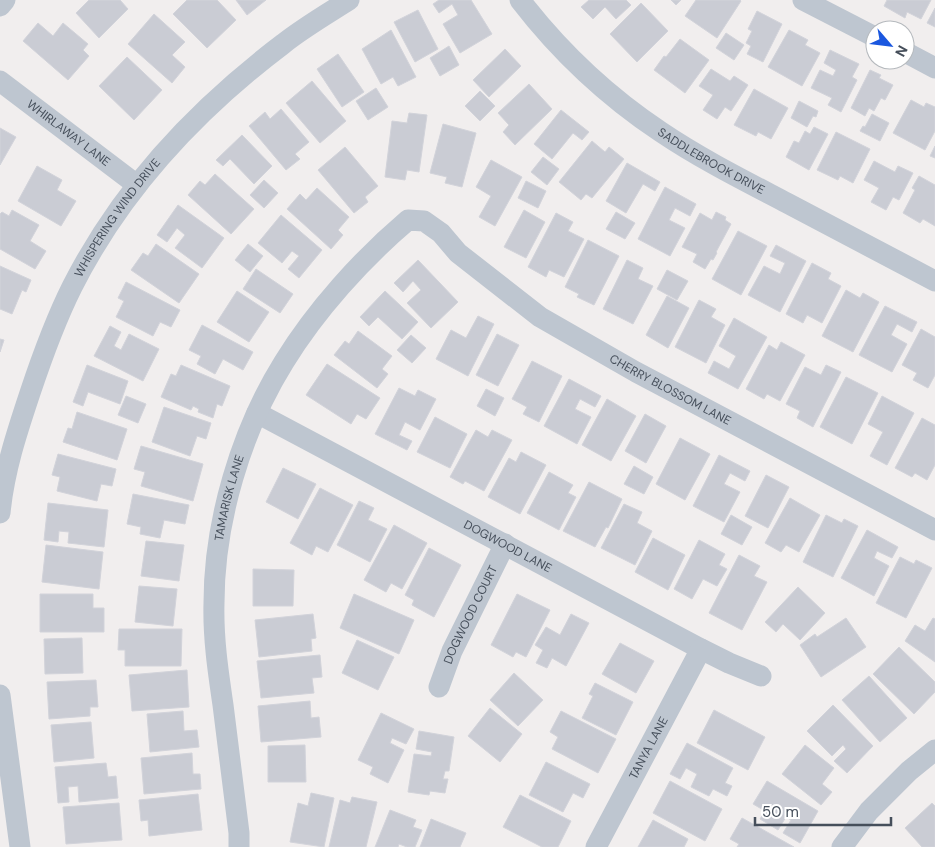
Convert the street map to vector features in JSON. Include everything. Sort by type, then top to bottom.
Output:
[{"type":"street","points":[[0,6],[5,0]]},
{"type":"street","name":"WHISPERING WIND DRIVE","points":[[0,513],[12,448],[43,354],[72,287],[102,235],[136,185],[164,152],[231,85],[284,42],[349,0]]},
{"type":"street","name":"SADDLEBROOK DRIVE","points":[[520,0],[549,35],[592,79],[662,133],[730,173],[935,281]]},
{"type":"street","points":[[803,0],[865,32]]},
{"type":"street","points":[[915,57],[935,68]]},
{"type":"street","name":"WHIRLAWAY LANE","points":[[0,81],[136,185]]},
{"type":"street","name":"TAMARISK LANE","points":[[239,847],[239,833],[215,644],[214,602],[216,564],[224,511],[240,456],[257,413],[283,363],[301,336],[354,272],[408,220],[424,221]]},
{"type":"street","name":"CHERRY BLOSSOM LANE","points":[[424,221],[441,233],[458,253],[540,317],[636,372],[935,530]]},
{"type":"street","name":"DOGWOOD LANE","points":[[257,413],[702,649],[761,676]]},
{"type":"street","name":"DOGWOOD COURT","points":[[439,687],[452,651],[505,544]]},
{"type":"street","name":"TANYA LANE","points":[[596,847],[702,649]]},
{"type":"street","points":[[0,695],[20,847]]},
{"type":"street","points":[[842,847],[868,811],[909,771],[935,750]]},
{"type":"building","points":[[89,0],[120,0],[128,9],[99,38],[76,13]]},
{"type":"building","points":[[187,0],[217,0],[236,20],[207,48],[173,14]]},
{"type":"building","points":[[236,0],[266,0],[247,15]]},
{"type":"building","points":[[439,0],[471,0],[492,34],[460,53],[443,24],[458,15],[452,4],[439,13],[433,4]]},
{"type":"building","points":[[589,0],[626,0],[631,5],[616,19],[605,7],[593,19],[581,7]]},
{"type":"building","points":[[671,0],[681,0],[676,5]]},
{"type":"building","points":[[696,0],[741,1],[717,38],[685,16]]},
{"type":"building","points":[[887,0],[931,0],[921,19],[907,12],[905,18],[884,6]]},
{"type":"building","points":[[641,3],[668,31],[637,62],[610,34]]},
{"type":"building","points":[[935,8],[935,27],[927,23]]},
{"type":"building","points":[[418,10],[438,49],[415,62],[394,22]]},
{"type":"building","points":[[757,11],[782,24],[763,62],[747,54],[751,46],[746,43],[752,31],[748,29]]},
{"type":"building","points":[[154,14],[185,42],[172,55],[185,67],[172,83],[128,44]]},
{"type":"building","points":[[38,23],[53,36],[63,23],[88,44],[83,50],[89,56],[68,80],[23,41]]},
{"type":"building","points":[[391,30],[416,77],[398,86],[393,77],[381,84],[362,49]]},
{"type":"building","points":[[789,30],[808,40],[805,45],[820,53],[802,86],[768,67]]},
{"type":"building","points":[[726,33],[744,45],[734,60],[716,48]]},
{"type":"building","points":[[680,39],[709,60],[685,93],[654,70]]},
{"type":"building","points":[[449,46],[459,65],[440,76],[430,58]]},
{"type":"building","points":[[505,49],[521,66],[489,97],[473,80]]},
{"type":"building","points":[[830,50],[859,64],[852,77],[857,80],[841,112],[828,105],[832,98],[811,88],[820,70],[833,76],[836,70],[824,63]]},
{"type":"building","points":[[338,54],[364,92],[342,107],[317,69]]},
{"type":"building","points":[[127,57],[162,90],[134,120],[99,86]]},
{"type":"building","points":[[711,69],[730,81],[734,76],[748,85],[731,111],[725,107],[717,119],[703,110],[713,95],[699,86]]},
{"type":"building","points":[[870,70],[881,75],[879,78],[893,85],[885,100],[881,98],[874,111],[869,108],[865,116],[851,108]]},
{"type":"building","points":[[312,81],[346,121],[320,143],[286,103]]},
{"type":"building","points":[[529,84],[552,109],[515,145],[503,132],[509,125],[498,113]]},
{"type":"building","points":[[376,88],[388,107],[368,120],[356,101]]},
{"type":"building","points":[[754,89],[788,108],[771,139],[758,132],[756,136],[734,125]]},
{"type":"building","points":[[480,91],[495,106],[480,121],[465,106]]},
{"type":"building","points":[[911,100],[924,107],[926,103],[935,107],[935,131],[925,150],[893,133]]},
{"type":"building","points":[[799,101],[818,111],[816,117],[813,116],[807,127],[791,118]]},
{"type":"building","points":[[281,109],[309,142],[295,154],[300,159],[286,170],[249,126],[265,112],[270,119]]},
{"type":"building","points":[[561,110],[589,132],[582,140],[573,133],[552,159],[534,144]]},
{"type":"building","points":[[409,113],[427,115],[419,172],[407,170],[405,180],[385,177],[392,121],[407,123]]},
{"type":"building","points":[[872,114],[889,123],[880,141],[860,131],[863,126],[865,127]]},
{"type":"building","points":[[443,124],[476,133],[462,187],[445,183],[447,177],[430,173]]},
{"type":"building","points":[[814,127],[828,134],[809,170],[786,157],[794,141],[799,143],[805,131],[810,134]]},
{"type":"building","points":[[0,128],[16,137],[0,165]]},
{"type":"building","points":[[836,132],[870,149],[853,183],[840,176],[838,180],[817,170]]},
{"type":"building","points":[[242,135],[272,166],[254,184],[230,159],[223,166],[216,160]]},
{"type":"building","points":[[592,141],[605,152],[609,147],[624,159],[592,198],[586,194],[581,200],[559,182]]},
{"type":"building","points":[[935,146],[935,158],[930,156]]},
{"type":"building","points":[[345,147],[378,186],[365,197],[368,202],[354,213],[318,170]]},
{"type":"building","points":[[543,157],[559,169],[547,185],[531,172]]},
{"type":"building","points":[[491,160],[522,177],[495,226],[479,217],[491,196],[476,187]]},
{"type":"building","points":[[874,161],[895,172],[898,166],[913,173],[899,200],[893,197],[886,210],[871,202],[879,188],[864,180]]},
{"type":"building","points":[[627,163],[660,182],[655,191],[643,184],[626,213],[606,201]]},
{"type":"building","points":[[37,166],[62,180],[57,190],[76,201],[61,226],[18,201]]},
{"type":"building","points":[[215,174],[254,209],[231,234],[188,195],[200,181],[205,185]]},
{"type":"building","points":[[919,176],[935,185],[935,226],[923,219],[920,223],[903,213],[915,190],[912,188]]},
{"type":"building","points":[[264,180],[278,193],[264,208],[250,195]]},
{"type":"building","points":[[526,181],[546,191],[538,208],[518,198]]},
{"type":"building","points":[[665,187],[696,204],[690,216],[675,208],[669,220],[685,228],[670,256],[638,239]]},
{"type":"building","points":[[317,188],[349,217],[338,230],[343,235],[331,249],[287,209],[300,194],[306,200]]},
{"type":"building","points":[[178,205],[224,238],[202,268],[175,248],[185,235],[177,228],[167,242],[157,235]]},
{"type":"building","points":[[12,210],[39,225],[30,241],[46,251],[35,269],[0,249],[0,214],[2,212],[9,216]]},
{"type":"building","points":[[524,210],[545,222],[526,258],[504,247]]},
{"type":"building","points":[[616,212],[635,223],[625,239],[606,229]]},
{"type":"building","points":[[716,212],[726,217],[725,220],[731,224],[713,260],[711,259],[705,269],[693,262],[697,254],[682,247],[700,213],[712,220]]},
{"type":"building","points":[[556,213],[573,222],[568,231],[584,239],[564,277],[549,270],[546,277],[528,267]]},
{"type":"building","points":[[281,215],[322,250],[299,278],[288,269],[299,256],[292,251],[282,263],[258,243]]},
{"type":"building","points":[[738,231],[767,246],[741,295],[712,279]]},
{"type":"building","points":[[588,240],[619,256],[594,305],[577,297],[579,294],[565,287]]},
{"type":"building","points":[[156,244],[199,274],[179,303],[131,270],[143,253],[148,256]]},
{"type":"building","points":[[248,244],[263,256],[250,272],[235,260]]},
{"type":"building","points":[[776,245],[806,261],[780,312],[748,295],[764,266],[780,274],[785,263],[770,256]]},
{"type":"building","points":[[418,260],[458,302],[431,328],[407,303],[421,290],[413,281],[403,292],[394,283]]},
{"type":"building","points":[[627,260],[643,268],[638,279],[653,286],[633,324],[603,309]]},
{"type":"building","points":[[812,263],[831,273],[828,279],[841,286],[822,323],[807,315],[803,323],[786,314]]},
{"type":"building","points":[[0,266],[31,280],[26,292],[22,290],[12,314],[0,309]]},
{"type":"building","points":[[256,269],[293,294],[280,313],[243,289]]},
{"type":"building","points":[[667,270],[688,281],[677,300],[657,289]]},
{"type":"building","points":[[126,282],[180,310],[171,327],[160,322],[153,336],[116,317],[124,301],[118,298]]},
{"type":"building","points":[[846,290],[860,298],[863,293],[879,302],[853,352],[822,336]]},
{"type":"building","points":[[237,291],[269,312],[249,342],[217,322]]},
{"type":"building","points":[[385,291],[418,322],[402,339],[378,317],[369,326],[360,317]]},
{"type":"building","points":[[667,296],[689,308],[668,348],[646,335]]},
{"type":"building","points":[[699,300],[716,309],[711,317],[725,325],[706,363],[675,347]]},
{"type":"building","points":[[885,306],[917,322],[912,332],[897,324],[891,335],[907,344],[892,372],[859,355]]},
{"type":"building","points":[[478,316],[494,324],[468,376],[436,359],[451,330],[466,338]]},
{"type":"building","points":[[734,318],[767,337],[738,389],[708,373],[714,361],[729,369],[736,356],[719,346]]},
{"type":"building","points":[[202,325],[253,352],[243,370],[223,359],[215,374],[197,364],[201,356],[189,350]]},
{"type":"building","points":[[110,326],[121,332],[114,346],[121,350],[129,334],[159,349],[143,381],[94,356]]},
{"type":"building","points":[[921,329],[935,337],[935,375],[928,388],[913,380],[917,373],[902,365]]},
{"type":"building","points":[[358,331],[392,356],[382,369],[388,374],[377,388],[334,355],[345,341],[349,344]]},
{"type":"building","points":[[497,334],[519,345],[498,386],[476,375]]},
{"type":"building","points":[[411,335],[426,348],[412,363],[397,350]]},
{"type":"building","points":[[0,339],[4,340],[0,352]]},
{"type":"building","points":[[781,342],[805,355],[780,401],[767,394],[764,399],[746,389],[769,345],[777,350]]},
{"type":"building","points":[[532,361],[562,376],[539,422],[523,414],[527,407],[512,399]]},
{"type":"building","points":[[327,364],[380,398],[366,419],[357,414],[351,424],[306,395]]},
{"type":"building","points":[[87,365],[128,381],[120,404],[88,392],[83,406],[73,402]]},
{"type":"building","points":[[181,365],[230,386],[222,406],[217,404],[213,418],[198,412],[199,409],[193,406],[191,410],[161,397],[171,374],[176,376]]},
{"type":"building","points":[[826,365],[841,372],[813,427],[797,418],[800,411],[786,404],[805,367],[821,375]]},
{"type":"building","points":[[846,377],[878,393],[852,444],[820,427]]},
{"type":"building","points":[[569,379],[601,396],[595,407],[580,399],[575,409],[591,417],[577,444],[544,426]]},
{"type":"building","points":[[399,388],[415,396],[418,390],[436,399],[420,430],[405,422],[399,435],[412,441],[407,450],[375,434]]},
{"type":"building","points":[[486,389],[504,398],[495,416],[477,406]]},
{"type":"building","points":[[126,396],[146,404],[138,423],[118,415]]},
{"type":"building","points":[[882,396],[914,413],[887,465],[870,456],[883,432],[868,424]]},
{"type":"building","points":[[607,399],[636,416],[611,461],[582,445]]},
{"type":"building","points":[[164,407],[211,423],[206,439],[197,436],[190,456],[152,442]]},
{"type":"building","points":[[77,412],[127,429],[117,460],[63,442],[68,428],[72,429]]},
{"type":"building","points":[[645,414],[666,426],[646,463],[625,451]]},
{"type":"building","points":[[435,417],[467,434],[450,468],[417,452]]},
{"type":"building","points":[[922,418],[935,425],[935,465],[927,480],[915,473],[912,477],[895,468]]},
{"type":"building","points":[[476,430],[488,437],[492,430],[512,440],[484,491],[465,481],[463,484],[450,477]]},
{"type":"building","points":[[680,438],[710,454],[685,500],[656,484]]},
{"type":"building","points":[[141,446],[203,464],[193,501],[141,486],[145,472],[134,469]]},
{"type":"building","points":[[521,452],[546,465],[520,514],[488,497],[509,458],[516,462]]},
{"type":"building","points":[[58,454],[116,469],[112,486],[101,484],[97,501],[57,491],[60,477],[52,475]]},
{"type":"building","points":[[719,455],[750,471],[745,481],[730,473],[724,484],[740,492],[724,522],[693,506]]},
{"type":"building","points":[[634,466],[653,477],[644,494],[624,484]]},
{"type":"building","points":[[283,468],[316,484],[298,519],[266,502]]},
{"type":"building","points":[[549,472],[573,485],[568,493],[576,497],[559,530],[527,513]]},
{"type":"building","points":[[766,475],[789,487],[768,528],[745,516]]},
{"type":"building","points":[[589,482],[622,499],[608,528],[606,527],[595,547],[563,531]]},
{"type":"building","points":[[320,488],[353,505],[328,552],[316,546],[312,555],[290,543]]},
{"type":"building","points":[[133,494],[189,505],[185,524],[164,520],[160,538],[140,534],[141,527],[127,524]]},
{"type":"building","points":[[790,498],[820,515],[799,552],[786,545],[781,552],[765,543]]},
{"type":"building","points":[[359,501],[374,508],[368,520],[387,529],[370,562],[337,545]]},
{"type":"building","points":[[48,503],[108,510],[104,547],[68,543],[69,532],[59,531],[58,542],[44,540]]},
{"type":"building","points":[[624,504],[642,512],[637,523],[652,531],[635,565],[601,548]]},
{"type":"building","points":[[731,515],[752,527],[742,545],[721,534]]},
{"type":"building","points":[[826,515],[842,523],[844,519],[858,526],[833,577],[803,562]]},
{"type":"building","points":[[394,525],[427,543],[402,589],[391,583],[386,592],[364,580]]},
{"type":"building","points":[[867,530],[898,547],[892,558],[877,551],[874,558],[889,566],[874,596],[841,578]]},
{"type":"building","points":[[653,538],[685,555],[668,590],[635,572]]},
{"type":"building","points":[[699,540],[725,554],[719,565],[727,569],[717,586],[703,579],[692,599],[674,589]]},
{"type":"building","points":[[146,541],[184,545],[179,581],[141,576]]},
{"type":"building","points":[[46,545],[103,552],[99,589],[42,582]]},
{"type":"building","points":[[429,548],[461,565],[434,617],[412,605],[414,600],[405,595]]},
{"type":"building","points":[[739,555],[760,566],[754,576],[767,582],[742,630],[709,613]]},
{"type":"building","points":[[900,557],[914,564],[916,560],[932,568],[906,618],[876,603]]},
{"type":"building","points":[[253,569],[294,570],[293,606],[253,606]]},
{"type":"building","points":[[139,586],[177,589],[173,626],[135,622]]},
{"type":"building","points":[[798,587],[825,613],[800,640],[783,624],[776,632],[765,622]]},
{"type":"building","points":[[40,594],[93,594],[93,608],[104,608],[104,632],[40,632]]},
{"type":"building","points":[[354,594],[414,620],[399,654],[340,628]]},
{"type":"building","points":[[517,594],[550,610],[526,657],[516,652],[513,657],[491,645]]},
{"type":"building","points":[[313,614],[316,638],[311,639],[312,651],[259,657],[255,620]]},
{"type":"building","points":[[571,614],[589,623],[566,666],[552,658],[547,668],[536,663],[543,650],[535,645],[546,627],[560,635]]},
{"type":"building","points":[[846,618],[866,647],[821,677],[800,645],[815,634],[817,637]]},
{"type":"building","points":[[933,618],[935,619],[935,662],[905,641],[915,625],[925,631]]},
{"type":"building","points":[[119,629],[182,629],[181,666],[125,666],[125,650],[118,650]]},
{"type":"building","points":[[82,638],[83,673],[45,674],[44,639]]},
{"type":"building","points":[[357,640],[394,657],[378,690],[342,673]]},
{"type":"building","points":[[620,643],[654,661],[636,693],[602,674]]},
{"type":"building","points":[[899,647],[935,682],[935,692],[914,714],[873,674]]},
{"type":"building","points":[[320,655],[322,677],[312,678],[314,693],[261,698],[257,661]]},
{"type":"building","points":[[187,670],[189,707],[132,711],[129,675]]},
{"type":"building","points":[[514,673],[543,700],[518,726],[490,700]]},
{"type":"building","points":[[869,676],[907,718],[880,742],[842,700]]},
{"type":"building","points":[[96,680],[98,707],[90,707],[90,716],[49,719],[47,682]]},
{"type":"building","points":[[595,683],[633,702],[616,735],[582,718],[593,696],[589,694]]},
{"type":"building","points":[[310,701],[311,718],[319,717],[321,737],[261,742],[258,706]]},
{"type":"building","points":[[833,705],[873,746],[847,773],[834,761],[846,749],[843,745],[832,756],[807,731]]},
{"type":"building","points":[[490,708],[522,734],[500,762],[468,736]]},
{"type":"building","points":[[714,710],[765,737],[748,770],[697,743]]},
{"type":"building","points":[[183,711],[184,731],[197,730],[199,747],[150,752],[147,714]]},
{"type":"building","points":[[561,711],[616,739],[598,773],[552,749],[558,737],[550,732]]},
{"type":"building","points":[[381,713],[414,729],[406,744],[392,738],[390,743],[404,750],[388,783],[370,774],[373,767],[358,760]]},
{"type":"building","points":[[91,722],[94,758],[54,762],[51,725]]},
{"type":"building","points":[[419,731],[454,737],[449,771],[445,771],[443,779],[448,779],[445,793],[430,791],[429,795],[408,792],[414,754],[431,756],[432,752],[416,749]]},
{"type":"building","points":[[687,743],[733,768],[725,783],[732,786],[727,796],[713,789],[709,796],[691,787],[697,774],[686,768],[680,779],[670,774]]},
{"type":"building","points":[[305,745],[306,782],[268,782],[268,746]]},
{"type":"building","points":[[805,745],[834,768],[822,784],[832,792],[821,805],[782,774]]},
{"type":"building","points":[[192,753],[193,774],[200,774],[201,789],[144,794],[141,758]]},
{"type":"building","points":[[546,762],[590,784],[583,798],[573,793],[563,812],[529,795]]},
{"type":"building","points":[[106,763],[108,777],[116,776],[118,798],[79,802],[78,786],[68,787],[69,802],[58,803],[55,767]]},
{"type":"building","points":[[670,781],[722,809],[705,841],[653,813]]},
{"type":"building","points":[[767,781],[818,811],[800,843],[783,833],[791,820],[786,817],[778,830],[760,819],[765,811],[753,804]]},
{"type":"building","points":[[311,793],[334,798],[324,847],[290,842],[298,803],[308,806]]},
{"type":"building","points":[[198,794],[202,830],[149,836],[148,820],[141,821],[139,800]]},
{"type":"building","points":[[520,795],[571,821],[558,847],[542,847],[503,827]]},
{"type":"building","points":[[352,797],[377,802],[366,847],[329,847],[340,800],[350,803]]},
{"type":"building","points":[[119,803],[122,840],[66,844],[63,807]]},
{"type":"building","points":[[932,803],[935,806],[935,847],[922,847],[905,828]]},
{"type":"building","points":[[390,810],[416,820],[413,827],[422,830],[415,847],[399,844],[398,847],[375,847]]},
{"type":"building","points":[[742,818],[794,847],[737,847],[739,844],[730,839]]},
{"type":"building","points":[[431,819],[466,833],[460,847],[420,847]]},
{"type":"building","points":[[653,820],[688,839],[684,847],[638,847]]}]
